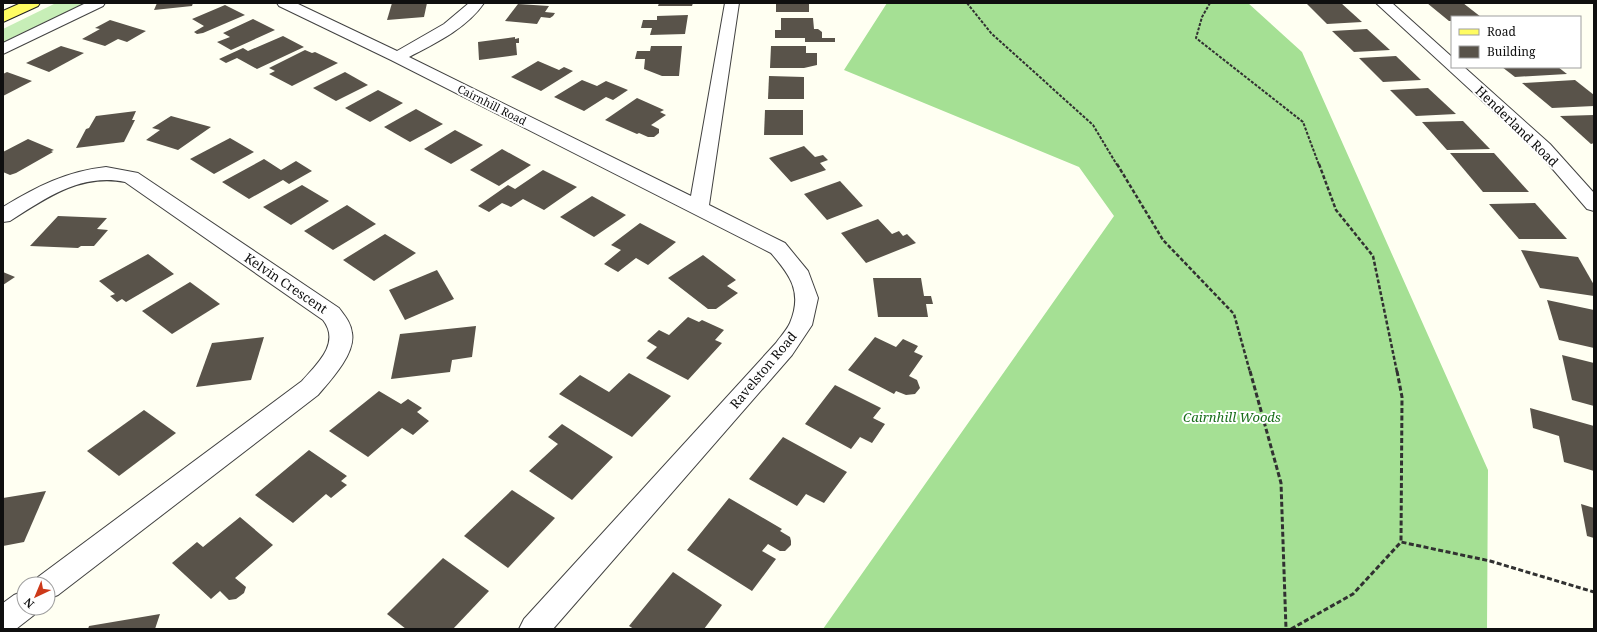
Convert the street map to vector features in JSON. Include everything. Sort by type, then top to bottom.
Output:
[{"type":"main road","points":[[3,17],[33,3]]},
{"type":"street","points":[[3,49],[98,3]]},
{"type":"street","name":"Cairnhill Road","points":[[284,3],[397,57],[699,208]]},
{"type":"street","points":[[397,57],[441,34],[470,12],[477,3]]},
{"type":"street","points":[[699,208],[732,3]]},
{"type":"street","name":"Henderland Road","points":[[1383,3],[1451,64]]},
{"type":"street","name":"Henderland Road","points":[[1455,68],[1544,148],[1594,205]]},
{"type":"street","name":"Kelvin Crescent","points":[[3,216],[43,192],[77,178],[106,173],[131,178],[331,314],[340,326],[341,340],[334,360],[310,388],[56,580]]},
{"type":"street","name":"Ravelston Road","points":[[534,629],[784,349],[801,324],[807,298],[798,271],[778,248],[699,208]]},
{"type":"street","points":[[3,621],[16,611]]},
{"type":"path","points":[[967,3],[991,33],[1093,125],[1163,240],[1234,314],[1281,483],[1286,629]]},
{"type":"path","points":[[1210,3],[1202,17],[1196,38],[1303,122],[1336,210],[1373,256],[1402,397],[1401,542],[1353,594],[1291,629]]},
{"type":"path","points":[[1401,542],[1490,561],[1594,592]]},
{"type":"green space","points":[[56,3],[85,3],[3,42],[3,29]]},
{"type":"green space","name":"Cairnhill Woods","points":[[887,3],[1248,3],[1302,52],[1488,470],[1487,629],[823,629],[1114,216],[1079,167],[844,70]]},
{"type":"building","points":[[157,3],[193,3],[192,6],[154,10]]},
{"type":"building","points":[[392,3],[427,3],[424,17],[387,20]]},
{"type":"building","points":[[659,3],[693,3],[692,6],[658,6]]},
{"type":"building","points":[[776,3],[809,3],[809,12],[776,12]]},
{"type":"building","points":[[1341,3],[1362,22],[1327,24],[1307,4]]},
{"type":"building","points":[[1427,3],[1463,3],[1480,16],[1451,16],[1451,21]]},
{"type":"building","points":[[518,4],[549,6],[545,12],[555,13],[550,18],[541,17],[537,24],[505,21]]},
{"type":"building","points":[[225,5],[245,15],[203,33],[197,34],[194,32],[204,26],[192,19]]},
{"type":"building","points":[[688,15],[685,34],[650,35],[652,28],[641,28],[643,20],[657,20],[657,16]]},
{"type":"building","points":[[781,18],[813,18],[814,29],[818,29],[822,32],[822,38],[835,38],[835,42],[805,42],[805,38],[775,38],[775,30],[781,30]]},
{"type":"building","points":[[253,19],[275,30],[231,50],[217,42],[230,37],[223,33]]},
{"type":"building","points":[[110,20],[146,31],[127,42],[118,39],[105,46],[82,39],[100,29],[95,28]]},
{"type":"building","points":[[1367,29],[1390,50],[1354,52],[1332,31]]},
{"type":"building","points":[[283,36],[304,47],[257,69],[237,58],[226,63],[219,59],[243,48],[248,51]]},
{"type":"building","points":[[515,37],[515,39],[519,38],[519,43],[516,43],[517,55],[479,60],[478,42]]},
{"type":"building","points":[[61,46],[84,53],[49,72],[26,63]]},
{"type":"building","points":[[651,46],[682,46],[679,76],[662,76],[644,69],[645,59],[635,59],[637,51],[650,51]]},
{"type":"building","points":[[771,46],[806,46],[806,53],[817,53],[817,65],[804,68],[770,68]]},
{"type":"building","points":[[305,50],[312,53],[315,52],[338,63],[292,86],[269,74],[275,71],[269,68]]},
{"type":"building","points":[[1396,56],[1421,80],[1383,82],[1359,58]]},
{"type":"building","points":[[538,61],[559,70],[564,67],[573,71],[541,91],[511,77]]},
{"type":"building","points":[[1503,68],[1559,68],[1567,74],[1515,77]]},
{"type":"building","points":[[7,72],[32,81],[3,96],[3,74]]},
{"type":"building","points":[[345,72],[368,85],[336,101],[313,88]]},
{"type":"building","points":[[769,76],[804,77],[804,99],[768,99]]},
{"type":"building","points":[[582,80],[597,86],[606,81],[628,90],[613,100],[606,97],[584,111],[554,97]]},
{"type":"building","points":[[1575,80],[1594,95],[1594,106],[1552,108],[1522,83]]},
{"type":"building","points":[[1428,88],[1456,114],[1416,116],[1390,90]]},
{"type":"building","points":[[378,90],[403,103],[370,122],[345,108]]},
{"type":"building","points":[[637,98],[664,110],[660,112],[666,115],[651,125],[659,129],[659,133],[654,137],[648,137],[639,133],[637,134],[605,120]]},
{"type":"building","points":[[416,109],[443,124],[410,142],[384,127]]},
{"type":"building","points":[[765,110],[803,110],[803,135],[764,135]]},
{"type":"building","points":[[136,111],[132,120],[135,120],[124,142],[76,148],[86,129],[89,128],[96,116]]},
{"type":"building","points":[[1594,115],[1594,143],[1591,144],[1560,116]]},
{"type":"building","points":[[171,116],[211,127],[178,150],[146,140],[160,130],[152,128]]},
{"type":"building","points":[[1463,121],[1490,149],[1447,150],[1422,122]]},
{"type":"building","points":[[455,130],[483,145],[451,164],[424,149]]},
{"type":"building","points":[[230,138],[254,152],[214,174],[190,159]]},
{"type":"building","points":[[28,139],[54,150],[16,173],[10,175],[3,172],[3,152]]},
{"type":"building","points":[[804,146],[815,157],[823,155],[828,160],[820,163],[826,170],[791,182],[769,158]]},
{"type":"building","points":[[502,149],[531,165],[499,186],[470,170]]},
{"type":"building","points":[[1450,153],[1494,153],[1529,192],[1483,192]]},
{"type":"building","points":[[264,159],[281,170],[296,161],[312,171],[289,184],[283,180],[249,199],[222,182]]},
{"type":"building","points":[[543,170],[577,187],[544,210],[523,199],[511,207],[502,203],[489,212],[478,206],[508,185],[515,189]]},
{"type":"building","points":[[840,181],[863,206],[827,220],[804,194]]},
{"type":"building","points":[[302,185],[329,201],[291,225],[263,207]]},
{"type":"building","points":[[592,196],[626,215],[594,237],[560,217]]},
{"type":"building","points":[[1535,203],[1567,239],[1519,239],[1489,204]]},
{"type":"building","points":[[347,205],[376,224],[333,250],[304,231]]},
{"type":"building","points":[[58,216],[107,218],[97,229],[108,230],[94,246],[81,246],[78,248],[30,246]]},
{"type":"building","points":[[878,219],[892,234],[899,231],[903,236],[907,234],[916,243],[866,263],[841,233]]},
{"type":"building","points":[[640,223],[676,242],[648,265],[636,258],[618,272],[604,264],[621,250],[611,245]]},
{"type":"building","points":[[385,234],[416,253],[374,281],[343,260]]},
{"type":"building","points":[[1521,250],[1578,257],[1594,285],[1594,296],[1540,288]]},
{"type":"building","points":[[148,254],[174,274],[126,302],[122,299],[117,302],[110,296],[115,294],[99,281]]},
{"type":"building","points":[[703,255],[736,280],[727,286],[738,293],[716,309],[708,309],[668,278]]},
{"type":"building","points":[[437,270],[454,299],[405,320],[389,290]]},
{"type":"building","points":[[3,272],[15,277],[3,285]]},
{"type":"building","points":[[873,278],[921,278],[924,296],[931,296],[933,304],[926,304],[928,317],[878,317]]},
{"type":"building","points":[[190,282],[220,304],[172,334],[142,311]]},
{"type":"building","points":[[1547,300],[1594,310],[1594,348],[1559,340]]},
{"type":"building","points":[[688,317],[699,322],[702,320],[724,330],[715,340],[722,343],[688,380],[646,358],[657,347],[647,341],[659,330],[669,335]]},
{"type":"building","points":[[476,326],[472,357],[452,360],[450,372],[391,379],[400,334]]},
{"type":"building","points":[[264,337],[251,380],[196,387],[212,343]]},
{"type":"building","points":[[875,337],[896,347],[903,339],[918,346],[914,352],[923,356],[909,376],[917,380],[920,388],[915,394],[906,395],[896,391],[894,394],[848,370]]},
{"type":"building","points":[[1562,355],[1594,363],[1594,406],[1572,400]]},
{"type":"building","points":[[629,373],[671,396],[632,437],[559,394],[580,375],[609,392]]},
{"type":"building","points":[[835,385],[881,408],[873,418],[885,424],[872,443],[860,437],[851,449],[805,424]]},
{"type":"building","points":[[379,391],[401,404],[408,399],[422,408],[417,412],[429,421],[413,435],[402,428],[368,457],[329,431]]},
{"type":"building","points":[[1530,408],[1594,426],[1594,471],[1564,462],[1559,436],[1533,428]]},
{"type":"building","points":[[144,410],[176,433],[119,476],[87,451]]},
{"type":"building","points":[[562,424],[613,457],[572,500],[529,471],[558,444],[548,437]]},
{"type":"building","points":[[783,437],[847,472],[824,503],[806,494],[797,506],[749,479]]},
{"type":"building","points":[[309,450],[347,476],[341,481],[347,485],[331,498],[326,494],[293,523],[255,495]]},
{"type":"building","points":[[512,490],[555,518],[508,568],[464,536]]},
{"type":"building","points":[[46,491],[24,542],[3,546],[3,498]]},
{"type":"building","points":[[729,498],[782,529],[780,531],[790,537],[791,541],[791,545],[785,551],[780,551],[768,544],[762,551],[776,559],[752,591],[687,550]]},
{"type":"building","points":[[1581,504],[1594,508],[1594,538],[1587,536]]},
{"type":"building","points":[[240,517],[273,545],[235,578],[246,587],[244,593],[236,599],[229,600],[220,591],[211,599],[172,563],[197,542],[203,547]]},
{"type":"building","points":[[443,558],[489,591],[453,629],[406,629],[387,614]]},
{"type":"building","points":[[673,572],[722,605],[704,629],[634,629],[629,626]]},
{"type":"building","points":[[160,614],[155,629],[88,629],[89,626]]}]
